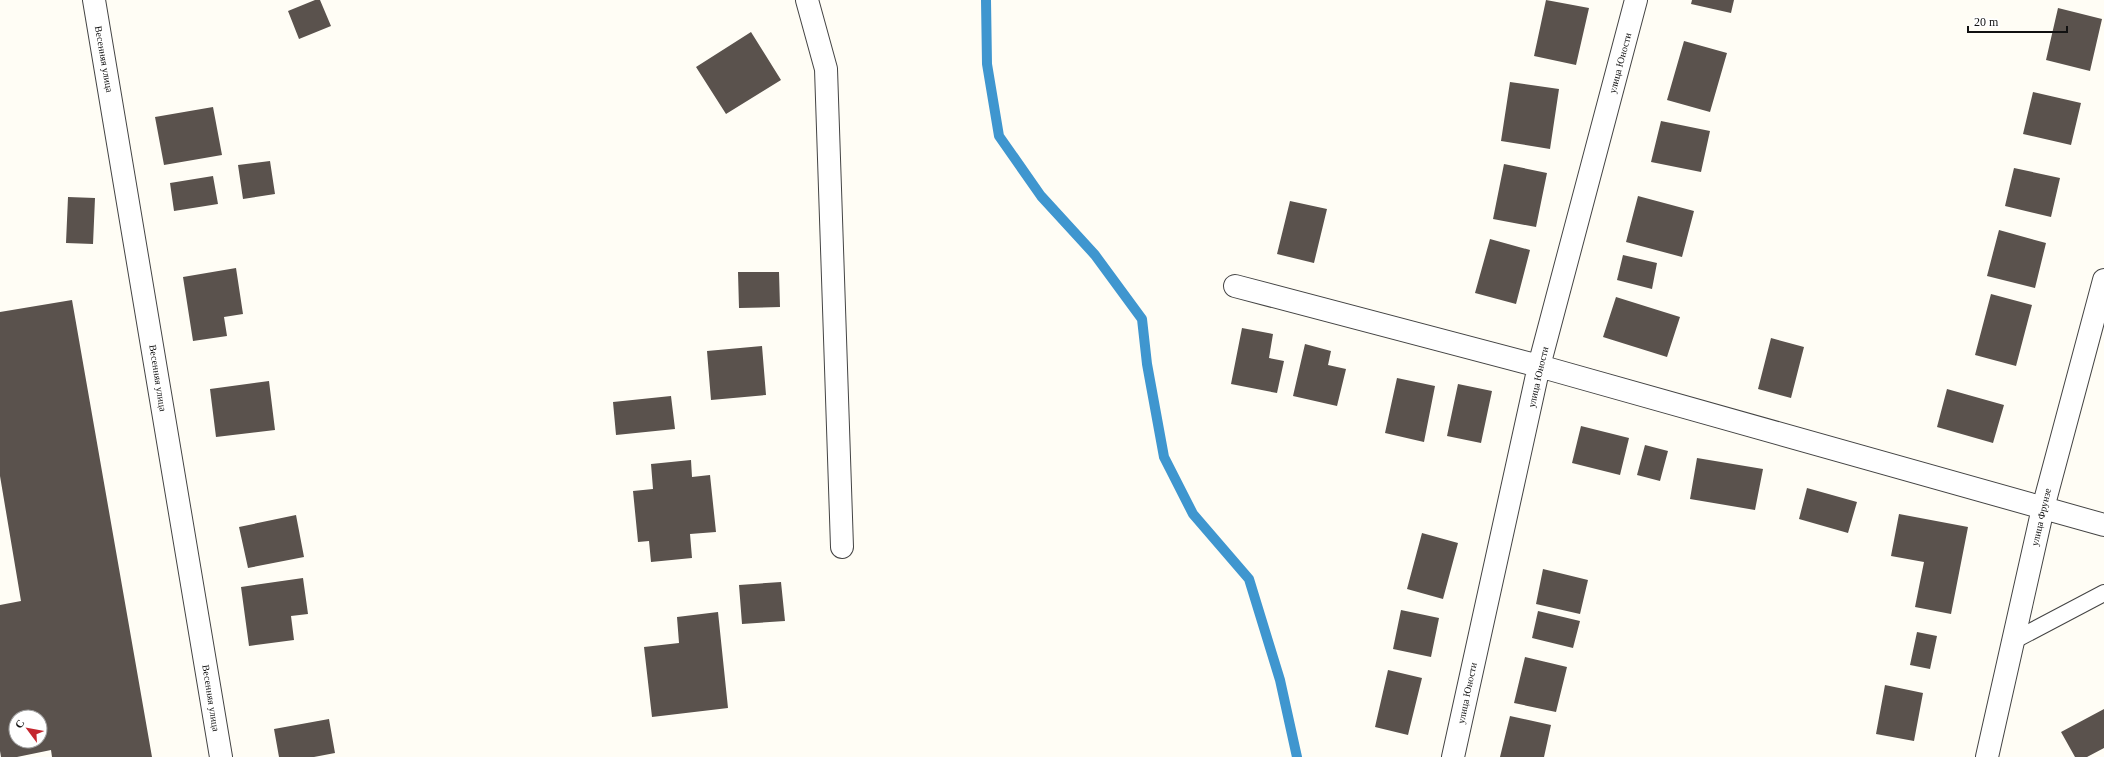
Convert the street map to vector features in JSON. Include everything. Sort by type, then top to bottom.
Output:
[{"type":"street","name":"Весенняя улица","points":[[94,0],[221,757]]},
{"type":"street","points":[[806,0],[826,69],[842,547]]},
{"type":"street","name":"улица Юности","points":[[1453,757],[1539,366],[1633,1]]},
{"type":"street","name":"улица Фрунзе","points":[[1987,757],[2043,508],[2104,280]]},
{"type":"street","points":[[1235,286],[1539,366],[2104,525]]},
{"type":"lane","points":[[2013,641],[2104,593]]},
{"type":"building","points":[[315,0],[320,0],[331,26],[299,39],[288,11]]},
{"type":"building","points":[[1546,0],[1589,8],[1576,65],[1534,56]]},
{"type":"building","points":[[1692,0],[1734,0],[1731,13],[1691,4]]},
{"type":"building","points":[[2058,8],[2102,19],[2090,71],[2046,60]]},
{"type":"building","points":[[751,32],[781,80],[726,114],[696,67]]},
{"type":"building","points":[[1684,41],[1727,53],[1710,112],[1667,100]]},
{"type":"building","points":[[1510,82],[1559,89],[1550,149],[1501,141]]},
{"type":"building","points":[[2033,92],[2081,103],[2071,145],[2023,134]]},
{"type":"building","points":[[213,107],[222,155],[164,165],[155,117]]},
{"type":"building","points":[[1661,121],[1710,131],[1701,172],[1651,162]]},
{"type":"building","points":[[270,161],[275,194],[243,199],[238,165]]},
{"type":"building","points":[[1504,164],[1547,173],[1536,227],[1493,219]]},
{"type":"building","points":[[2014,168],[2060,178],[2051,217],[2005,206]]},
{"type":"building","points":[[213,176],[218,204],[174,211],[170,183]]},
{"type":"building","points":[[1638,196],[1694,211],[1682,257],[1626,242]]},
{"type":"building","points":[[68,197],[95,198],[93,244],[66,243]]},
{"type":"building","points":[[1290,201],[1327,209],[1314,263],[1277,254]]},
{"type":"building","points":[[1999,230],[2046,243],[2035,288],[1987,276]]},
{"type":"building","points":[[1490,239],[1530,250],[1516,304],[1475,293]]},
{"type":"building","points":[[1623,255],[1657,263],[1652,289],[1617,280]]},
{"type":"building","points":[[236,268],[243,314],[224,317],[227,336],[193,341],[183,277]]},
{"type":"building","points":[[738,272],[779,272],[780,307],[739,308]]},
{"type":"building","points":[[1991,294],[2032,305],[2016,366],[1975,355]]},
{"type":"building","points":[[1616,297],[1680,317],[1667,357],[1603,337]]},
{"type":"building","points":[[72,300],[152,757],[52,757],[51,750],[17,757],[1,757],[0,605],[21,601],[0,476],[0,312]]},
{"type":"building","points":[[1242,328],[1273,334],[1269,358],[1284,361],[1277,393],[1231,384]]},
{"type":"building","points":[[1771,338],[1804,347],[1791,398],[1758,389]]},
{"type":"building","points":[[1305,344],[1331,351],[1328,365],[1346,369],[1337,406],[1293,396]]},
{"type":"building","points":[[762,346],[766,395],[711,400],[707,351]]},
{"type":"building","points":[[1397,378],[1435,386],[1424,442],[1385,433]]},
{"type":"building","points":[[269,381],[275,430],[216,437],[210,389]]},
{"type":"building","points":[[1458,384],[1492,391],[1481,443],[1447,436]]},
{"type":"building","points":[[1947,389],[2004,405],[1993,443],[1937,427]]},
{"type":"building","points":[[671,396],[675,429],[616,435],[613,402]]},
{"type":"building","points":[[1581,426],[1629,438],[1620,475],[1572,463]]},
{"type":"building","points":[[1645,445],[1668,451],[1660,481],[1637,475]]},
{"type":"building","points":[[1697,458],[1763,469],[1755,510],[1690,499]]},
{"type":"building","points":[[691,460],[692,477],[710,475],[716,532],[690,534],[692,558],[651,562],[649,541],[638,542],[633,491],[653,489],[651,464]]},
{"type":"building","points":[[1807,488],[1857,502],[1848,533],[1799,519]]},
{"type":"building","points":[[1899,514],[1968,527],[1951,614],[1915,607],[1924,562],[1891,556]]},
{"type":"building","points":[[296,515],[304,557],[248,568],[239,527]]},
{"type":"building","points":[[1422,533],[1458,543],[1443,599],[1407,589]]},
{"type":"building","points":[[1543,569],[1588,580],[1580,614],[1536,604]]},
{"type":"building","points":[[303,578],[308,614],[291,616],[294,640],[249,646],[241,587]]},
{"type":"building","points":[[781,582],[785,621],[742,624],[739,585]]},
{"type":"building","points":[[1401,610],[1439,618],[1431,657],[1393,649]]},
{"type":"building","points":[[1538,611],[1580,621],[1573,648],[1532,638]]},
{"type":"building","points":[[718,612],[728,708],[652,717],[644,647],[679,643],[677,617]]},
{"type":"building","points":[[1917,632],[1937,636],[1930,669],[1910,665]]},
{"type":"building","points":[[1525,657],[1567,667],[1556,712],[1514,703]]},
{"type":"building","points":[[1388,670],[1422,678],[1408,735],[1375,727]]},
{"type":"building","points":[[1885,685],[1923,693],[1914,741],[1876,734]]},
{"type":"building","points":[[2104,709],[2104,748],[2087,757],[2075,757],[2061,732]]},
{"type":"building","points":[[1510,716],[1551,725],[1544,757],[1500,757]]},
{"type":"building","points":[[329,719],[335,753],[314,757],[279,757],[274,729]]},
{"type":"waterway","points":[[986,0],[987,64],[999,136],[1041,196],[1095,255],[1142,319],[1147,364],[1164,457],[1193,514],[1249,579],[1280,680],[1297,757]]}]
